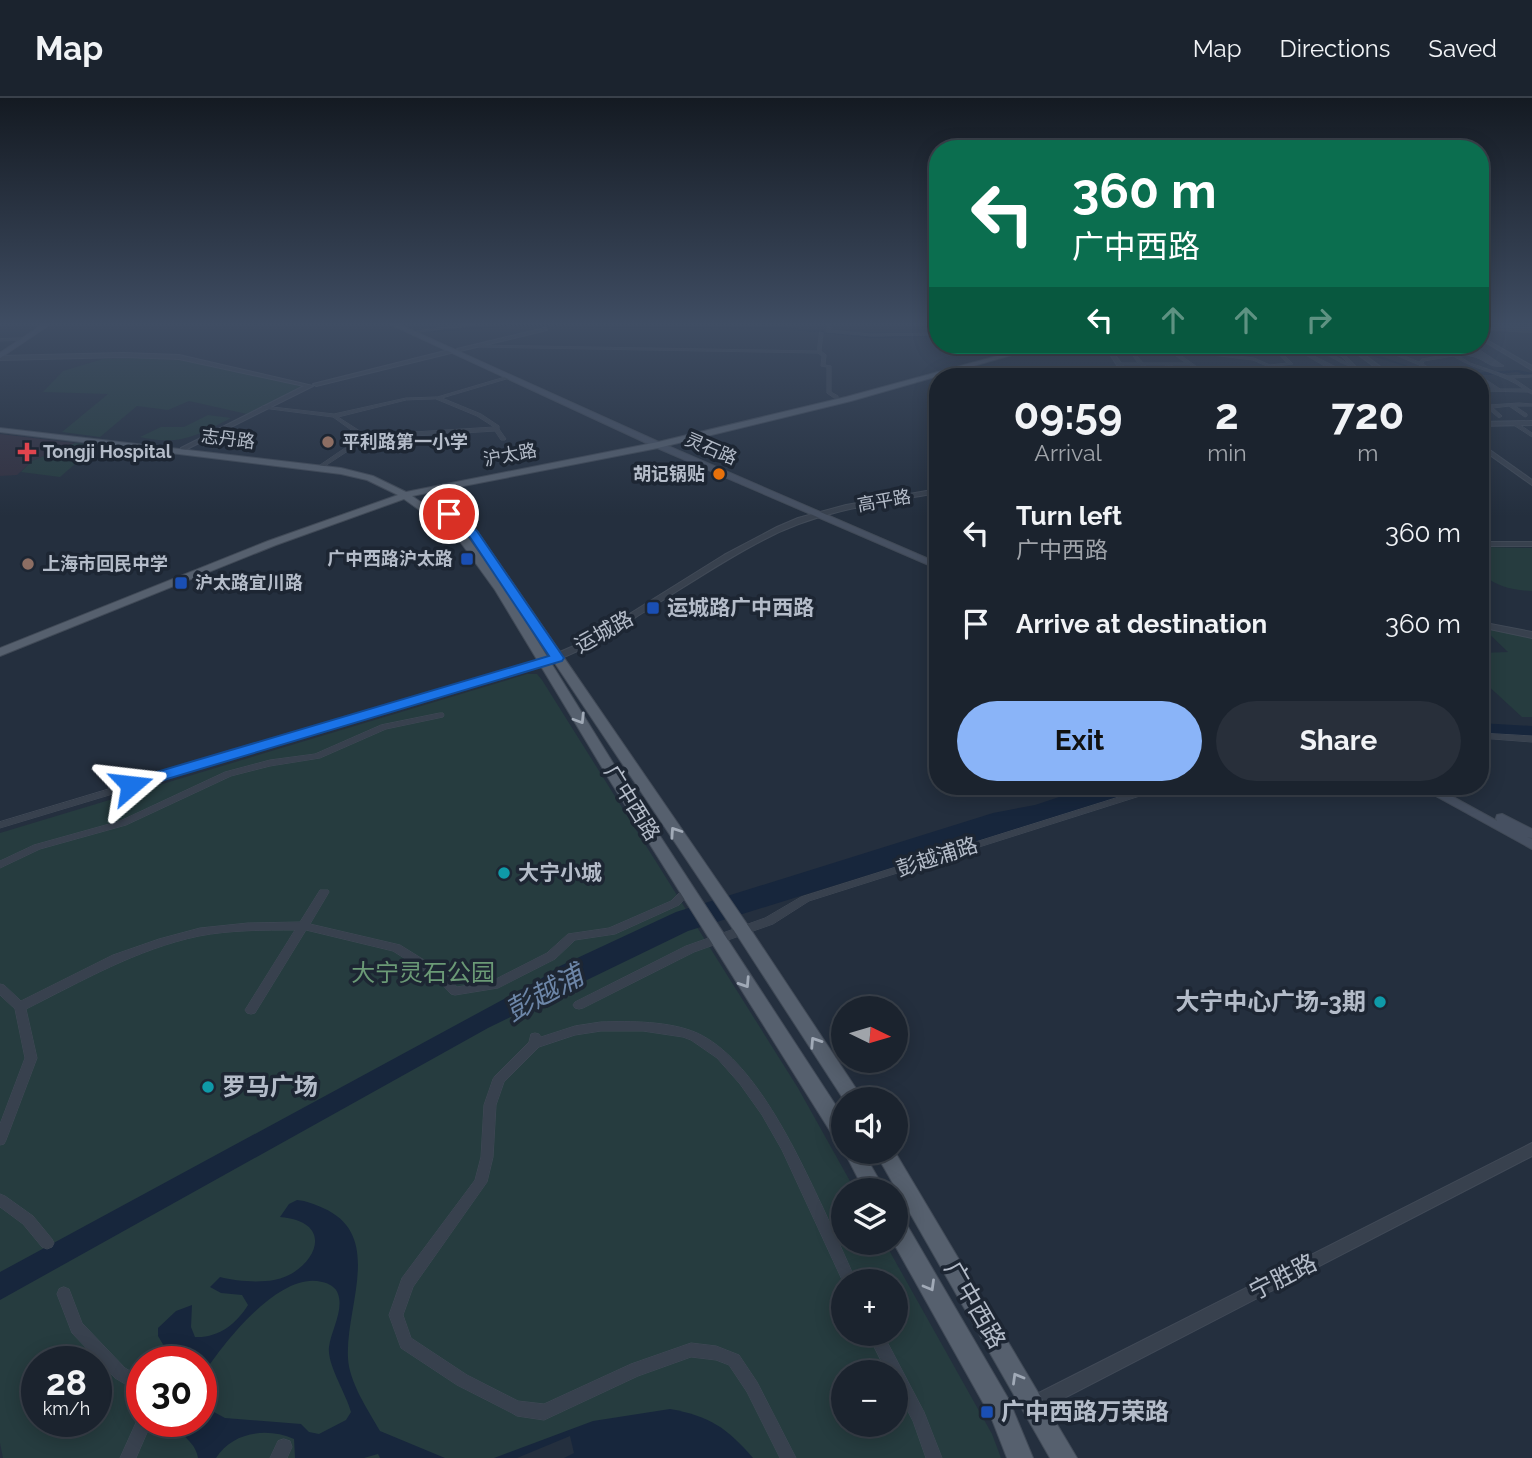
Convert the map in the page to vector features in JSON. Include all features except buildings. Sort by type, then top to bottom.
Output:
[{"type":"main road","name":"灵石路","points":[[538,388],[660,442],[829,510],[929,555]]},
{"type":"main road","name":"灵石路","points":[[542,388],[929,562]]},
{"type":"main road","name":"沪太路","points":[[660,442],[867,388]]},
{"type":"main road","name":"沪太路","points":[[0,645],[250,544],[407,492],[660,442],[886,388]]},
{"type":"main road","name":"志丹路","points":[[0,428],[323,466],[377,476],[407,492]]},
{"type":"main road","name":"志丹路","points":[[181,450],[341,471],[370,478],[407,492]]},
{"type":"main road","name":"沪太路","points":[[0,652],[407,492]]},
{"type":"main road","name":"广中西路","points":[[407,492],[460,534],[639,778],[845,1087]]},
{"type":"main road","name":"广中西路","points":[[551,660],[619,784],[831,1116]]},
{"type":"main road","points":[[619,784],[639,778]]},
{"type":"main road","points":[[1440,795],[1532,845]]},
{"type":"main road","points":[[1457,795],[1532,834]]},
{"type":"main road","name":"广中西路","points":[[892,1164],[1063,1458]]},
{"type":"main road","name":"广中西路","points":[[908,1248],[1000,1409],[1020,1458]]},
{"type":"street","points":[[181,450],[263,407],[305,388]]},
{"type":"street","points":[[263,407],[334,416],[406,399],[437,398],[471,388]]},
{"type":"street","points":[[829,388],[829,393],[836,397]]},
{"type":"street","points":[[1489,390],[1531,392]]},
{"type":"street","points":[[1499,390],[1525,415]]},
{"type":"street","points":[[437,398],[479,415],[496,429],[503,439]]},
{"type":"street","points":[[1491,407],[1532,404]]},
{"type":"street","points":[[1491,407],[1499,416]]},
{"type":"street","points":[[334,416],[365,437]]},
{"type":"street","points":[[1489,424],[1532,423]]},
{"type":"street","points":[[1514,424],[1532,435]]},
{"type":"street","points":[[323,466],[365,437],[496,429]]},
{"type":"street","points":[[1489,451],[1532,483]]},
{"type":"street","name":"高平路","points":[[829,510],[929,493]]},
{"type":"street","name":"运城路","points":[[0,825],[551,660],[604,634],[758,538],[829,510]]},
{"type":"street","points":[[1489,544],[1532,544]]},
{"type":"street","points":[[1489,626],[1532,635]]},
{"type":"street","points":[[0,865],[37,847],[123,823],[228,774],[270,763],[317,756],[384,727],[440,715]]},
{"type":"street","points":[[1489,736],[1532,739]]},
{"type":"street","name":"彭越浦路","points":[[579,1005],[712,932],[783,914],[792,905],[805,899],[1134,795]]},
{"type":"street","points":[[251,1010],[324,892]]},
{"type":"street","points":[[20,1007],[117,958],[159,943],[200,932],[304,926],[396,948],[441,976],[455,991],[494,985],[551,956],[572,937],[611,931],[675,903],[688,893]]},
{"type":"street","points":[[0,988],[20,1007],[31,1058],[0,1140]]},
{"type":"street","points":[[788,1458],[752,1387],[734,1360],[716,1353],[691,1350],[636,1369],[544,1412],[517,1408],[462,1380],[406,1343],[396,1315],[407,1283],[481,1182],[487,1157],[486,1132],[490,1105],[499,1079],[535,1040],[597,1025],[664,1029],[694,1036],[717,1052],[757,1097],[783,1138],[843,1269]]},
{"type":"street","name":"宁胜路","points":[[1033,1405],[1532,1149]]},
{"type":"street","points":[[0,1200],[28,1220],[47,1243]]},
{"type":"street","points":[[64,1294],[77,1328],[126,1377]]},
{"type":"street","points":[[908,1396],[934,1458]]},
{"type":"street","points":[[128,1458],[137,1437]]},
{"type":"shaded area","name":"Tongji Hospital","points":[[0,434],[75,443],[32,461],[17,475],[0,476]]},
{"type":"green space","points":[[46,388],[301,388],[247,414],[189,401],[168,410],[137,406],[100,437],[62,432],[108,394],[43,392]]},
{"type":"green space","points":[[208,415],[231,418],[187,438],[154,440],[140,437],[161,427],[184,427]]},
{"type":"green space","points":[[75,443],[97,445],[60,477],[21,472],[32,461]]},
{"type":"green space","points":[[1489,547],[1532,548],[1532,591],[1517,590],[1489,579]]},
{"type":"green space","points":[[1489,629],[1532,638],[1532,717],[1522,717],[1489,687],[1489,653],[1508,652],[1489,634]]},
{"type":"green space","name":"大宁灵石公园","points":[[527,674],[537,674],[798,1088],[831,1147],[831,1164],[840,1164],[848,1178],[831,1178],[831,1255],[892,1255],[900,1269],[831,1269],[831,1346],[908,1346],[908,1284],[992,1434],[1001,1458],[3,1458],[0,1443],[0,833]]},
{"type":"water","points":[[1489,724],[1532,726],[1532,738],[1489,735]]},
{"type":"water","name":"彭越浦","points":[[1065,795],[1125,795],[688,931],[488,1028],[0,1300],[0,1272],[539,980],[560,966],[676,912],[993,813],[1035,805]]},
{"type":"water","points":[[297,1200],[323,1208],[342,1220],[353,1236],[358,1274],[349,1338],[349,1367],[355,1386],[380,1431],[445,1458],[380,1458],[378,1454],[364,1458],[295,1458],[294,1439],[262,1433],[251,1434],[231,1442],[216,1458],[198,1458],[197,1452],[186,1437],[217,1437],[217,1414],[225,1418],[301,1424],[309,1432],[319,1434],[346,1420],[351,1412],[329,1354],[339,1300],[336,1289],[327,1283],[305,1281],[270,1299],[252,1314],[217,1355],[217,1346],[164,1346],[158,1336],[158,1328],[176,1311],[192,1305],[191,1327],[195,1337],[212,1335],[232,1324],[248,1305],[242,1295],[221,1293],[210,1287],[220,1277],[268,1281],[300,1268],[314,1248],[315,1237],[310,1228],[299,1221],[280,1217],[289,1204]]},
{"type":"water","points":[[670,1409],[696,1415],[717,1425],[753,1458],[494,1458],[593,1421]]},
{"type":"pier","points":[[570,1436],[574,1453],[564,1458],[517,1458]]},
{"type":"place","name":"平利路第一小学","points":[[328,442]]},
{"type":"place","name":"Tongji Hospital","points":[[27,452]]},
{"type":"place","name":"胡记锅贴","points":[[719,474]]},
{"type":"place","name":"广中西路沪太路","points":[[467,559]]},
{"type":"place","name":"上海市回民中学","points":[[28,564]]},
{"type":"place","name":"沪太路宜川路","points":[[181,583]]},
{"type":"place","name":"运城路广中西路","points":[[653,608]]},
{"type":"place","name":"大宁小城","points":[[504,873]]},
{"type":"place","name":"大宁中心广场-3期","points":[[1380,1002]]},
{"type":"place","name":"罗马广场","points":[[208,1087]]},
{"type":"place","name":"广中西路万荣路","points":[[987,1412]]},
{"type":"route","points":[[131,785],[557,658],[473,533],[449,514]]}]
